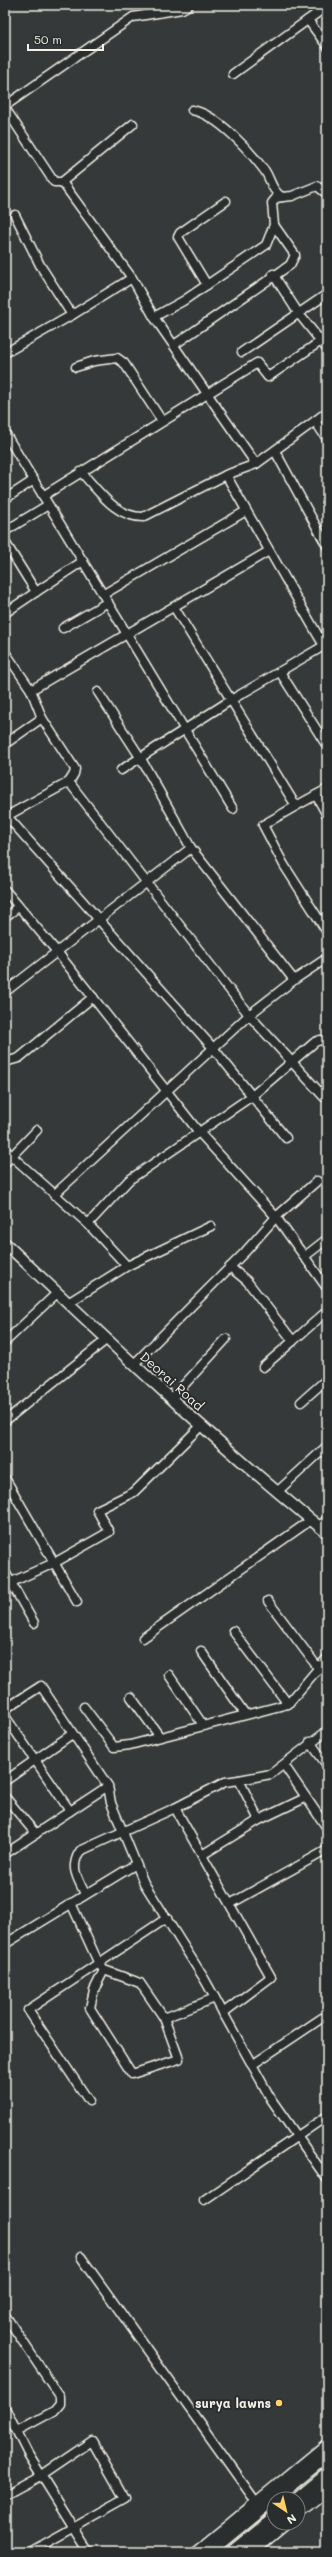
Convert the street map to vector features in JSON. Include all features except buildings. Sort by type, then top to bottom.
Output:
[{"type":"highway","points":[[207,2552],[258,2505],[327,2454]]},
{"type":"highway","points":[[306,2493],[327,2476]]},
{"type":"highway","points":[[234,2552],[266,2526]]},
{"type":"street","points":[[183,6],[133,18],[5,107],[51,180],[62,182],[132,278],[154,317],[256,464]]},
{"type":"street","points":[[233,74],[327,6]]},
{"type":"street","points":[[308,20],[327,46]]},
{"type":"street","points":[[192,110],[205,113],[224,127],[264,170],[273,189],[282,197]]},
{"type":"street","points":[[62,182],[133,124]]},
{"type":"street","points":[[154,317],[206,285],[266,245],[274,225],[272,203],[276,198],[292,196],[317,186],[327,194]]},
{"type":"street","points":[[206,285],[178,237],[180,233],[226,201]]},
{"type":"street","points":[[15,214],[40,265],[72,315]]},
{"type":"street","points":[[174,345],[274,274],[290,265],[295,255],[274,225]]},
{"type":"street","points":[[274,274],[299,314],[323,339],[327,349]]},
{"type":"street","points":[[5,353],[72,315],[132,278]]},
{"type":"street","points":[[242,352],[327,294]]},
{"type":"street","points":[[43,496],[257,363],[268,377],[323,339]]},
{"type":"street","points":[[76,367],[94,361],[118,358],[124,363],[162,421]]},
{"type":"street","points":[[81,472],[118,511],[132,517],[143,517],[226,475],[256,464],[275,452],[327,412]]},
{"type":"street","points":[[315,421],[327,439]]},
{"type":"street","points":[[5,433],[104,594],[183,730],[233,809]]},
{"type":"street","points":[[275,452],[327,546]]},
{"type":"street","points":[[121,770],[231,700],[325,645],[226,475]]},
{"type":"street","points":[[5,499],[34,480]]},
{"type":"street","points":[[5,531],[48,505]]},
{"type":"street","points":[[104,594],[246,511]]},
{"type":"street","points":[[5,542],[36,592]]},
{"type":"street","points":[[31,690],[269,551]]},
{"type":"street","points":[[5,612],[83,561]]},
{"type":"street","points":[[62,628],[108,602]]},
{"type":"street","points":[[174,607],[296,806]]},
{"type":"street","points":[[5,652],[31,690],[42,718],[75,769],[74,774],[68,782],[6,816],[214,1049],[286,1138]]},
{"type":"street","points":[[280,672],[327,746]]},
{"type":"street","points":[[98,692],[140,757],[191,848],[294,980]]},
{"type":"street","points":[[5,744],[42,718]]},
{"type":"street","points":[[68,782],[249,1015],[324,1097]]},
{"type":"street","points":[[327,789],[263,825],[284,865],[327,932]]},
{"type":"street","points":[[316,795],[327,815]]},
{"type":"street","points":[[5,992],[100,920],[191,848]]},
{"type":"street","points":[[5,890],[58,952],[198,1131],[276,1217],[327,1288]]},
{"type":"street","points":[[5,917],[18,907]]},
{"type":"street","points":[[54,1194],[214,1049],[249,1015],[294,980],[327,958]]},
{"type":"street","points":[[5,1062],[11,1062],[19,1058],[93,997]]},
{"type":"street","points":[[88,1224],[129,1180],[198,1131],[252,1096],[314,1042],[320,1040],[327,1042]]},
{"type":"street","points":[[5,1163],[37,1130]]},
{"type":"street","points":[[5,1150],[88,1224],[127,1266]]},
{"type":"street","points":[[134,1364],[230,1267],[276,1217],[317,1181]]},
{"type":"street","points":[[68,1303],[127,1266],[211,1226]]},
{"type":"street","points":[[304,1257],[327,1239]]},
{"type":"street","name":"Deorai Road","points":[[5,1244],[106,1340],[277,1492],[319,1522],[327,1532]]},
{"type":"street","points":[[230,1267],[247,1281],[293,1341]]},
{"type":"street","points":[[5,1342],[57,1293]]},
{"type":"street","points":[[263,1367],[327,1311]]},
{"type":"street","points":[[172,1398],[226,1339]]},
{"type":"street","points":[[5,1421],[106,1340]]},
{"type":"street","points":[[301,1402],[327,1379]]},
{"type":"street","points":[[8,1584],[56,1562],[109,1532],[97,1510],[134,1492],[202,1425]]},
{"type":"street","points":[[277,1492],[327,1446]]},
{"type":"street","points":[[5,1478],[56,1562],[78,1602]]},
{"type":"street","points":[[143,1638],[319,1522]]},
{"type":"street","points":[[5,1572],[8,1584],[34,1623]]},
{"type":"street","points":[[268,1601],[319,1669]]},
{"type":"street","points":[[233,1631],[288,1704]]},
{"type":"street","points":[[201,1651],[245,1714]]},
{"type":"street","points":[[84,1707],[114,1747],[160,1737],[288,1704],[327,1658]]},
{"type":"street","points":[[169,1675],[203,1725]]},
{"type":"street","points":[[5,1709],[40,1686],[108,1786],[111,1803],[144,1883],[215,1998],[271,2099],[327,2179]]},
{"type":"street","points":[[131,1697],[160,1737]]},
{"type":"street","points":[[5,1716],[70,1811]]},
{"type":"street","points":[[85,1894],[75,1870],[75,1860],[80,1851],[175,1808],[225,1782],[271,1774],[284,1765],[310,1742],[327,1731]]},
{"type":"street","points":[[5,1781],[72,1734]]},
{"type":"street","points":[[310,1742],[327,1765]]},
{"type":"street","points":[[284,1765],[305,1798],[327,1828]]},
{"type":"street","points":[[239,1780],[259,1820]]},
{"type":"street","points":[[5,1854],[108,1786]]},
{"type":"street","points":[[5,1796],[36,1834]]},
{"type":"street","points":[[202,1855],[259,1820],[305,1798]]},
{"type":"street","points":[[175,1808],[270,1978],[223,2013]]},
{"type":"street","points":[[230,1904],[327,1850]]},
{"type":"street","points":[[5,1944],[136,1864]]},
{"type":"street","points":[[71,1903],[102,1967],[140,1983],[164,2018],[179,2059],[132,2074],[90,2008],[94,1990],[102,1967]]},
{"type":"street","points":[[89,2101],[28,2010],[102,1967],[167,1918]]},
{"type":"street","points":[[164,2018],[215,1998]]},
{"type":"street","points":[[252,2065],[322,2018]]},
{"type":"street","points":[[204,2200],[296,2135],[327,2116]]},
{"type":"street","points":[[81,2257],[258,2505]]},
{"type":"street","points":[[5,2315],[60,2397],[60,2404],[54,2411],[17,2431]]},
{"type":"street","points":[[5,2408],[8,2421],[17,2431],[88,2552]]},
{"type":"street","points":[[5,2495],[42,2475],[92,2441],[125,2499],[30,2552]]},
{"type":"street","points":[[196,2552],[258,2505],[327,2444]]},
{"type":"street","points":[[306,2508],[327,2491]]},
{"type":"street","points":[[252,2552],[277,2531]]},
{"type":"place","name":"surya lawns","points":[[279,2403]]}]
